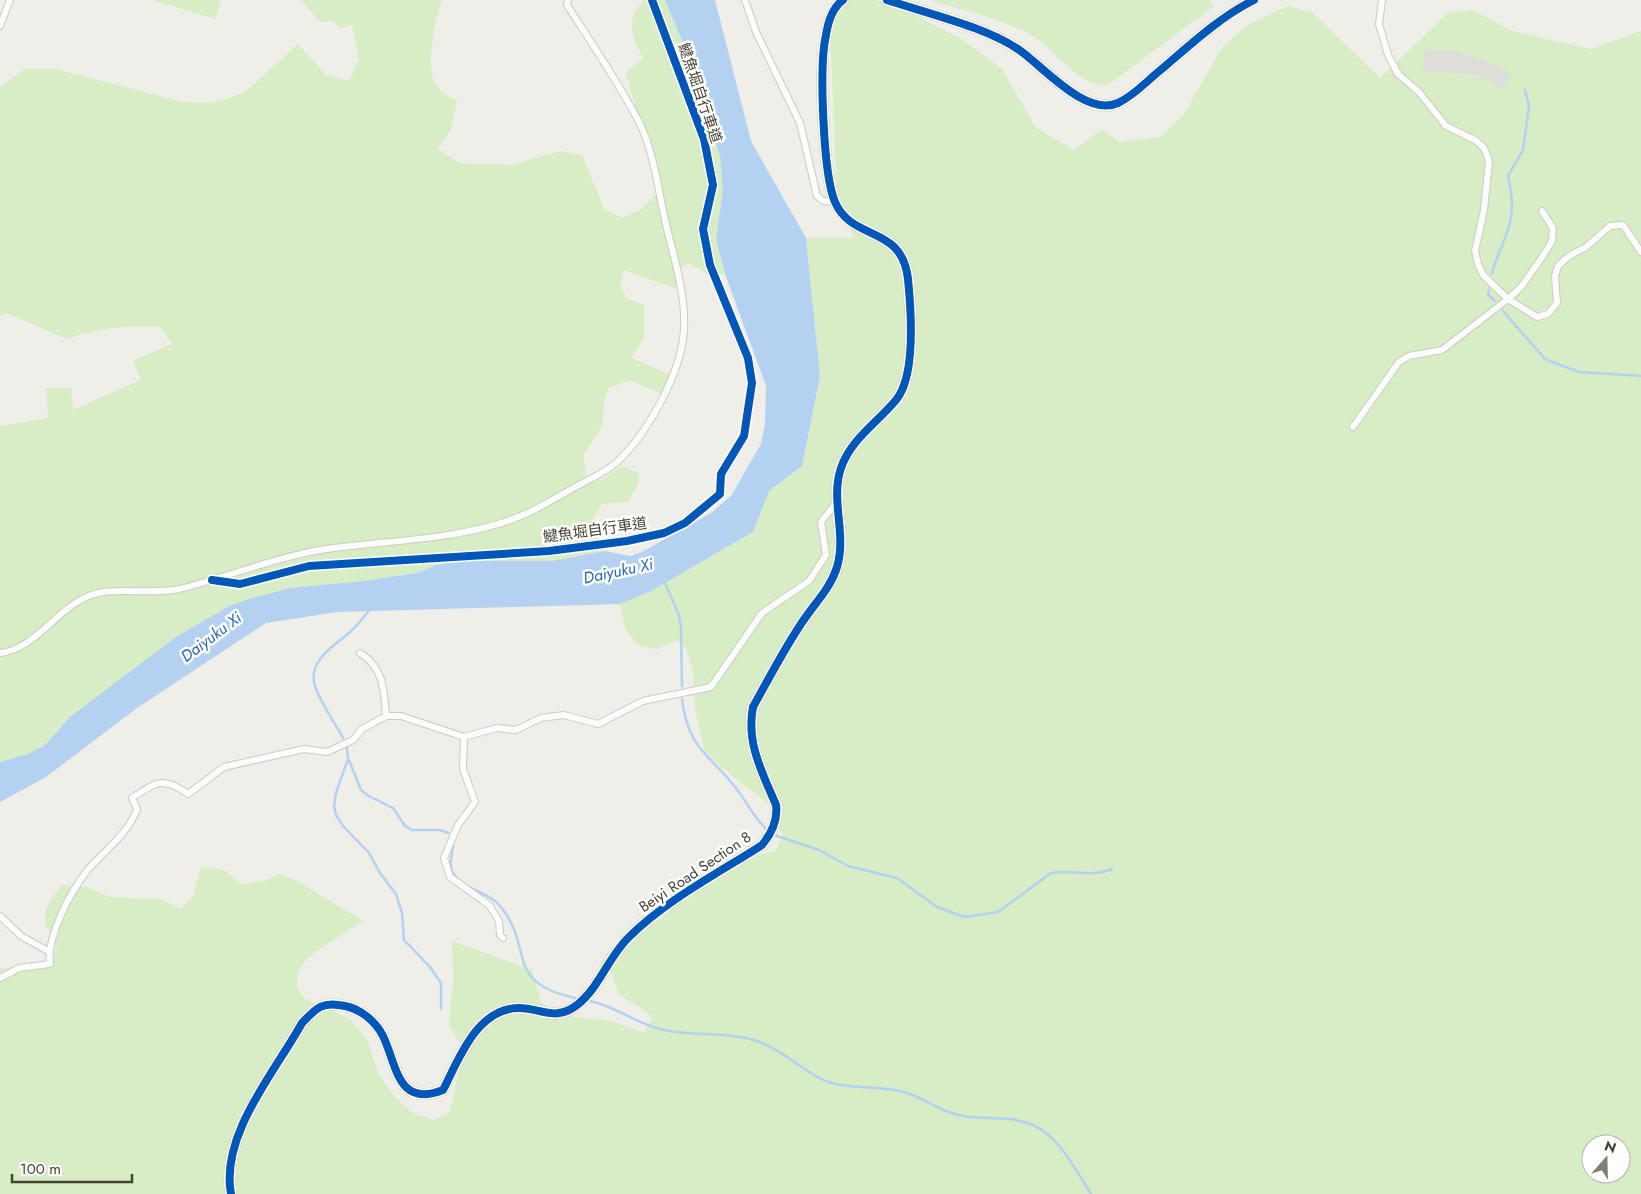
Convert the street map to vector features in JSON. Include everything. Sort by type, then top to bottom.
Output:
[{"type":"main road","name":"Beiyi Road Section 8","points":[[231,1194],[230,1168],[238,1132],[302,1023],[315,1009],[331,1003],[352,1008],[364,1015],[376,1025],[383,1037],[401,1083],[408,1090],[425,1096],[443,1090],[470,1038],[492,1016],[520,1008],[556,1015],[577,1005],[626,940],[643,924],[660,910],[766,840],[777,814],[776,805],[753,749],[751,719],[753,707],[799,626],[829,585],[837,568],[841,548],[838,501],[840,470],[849,450],[897,399],[905,385],[908,364],[908,277],[898,249],[887,240],[851,222],[835,202],[825,147],[823,58],[832,13],[843,0]]},
{"type":"main road","points":[[887,0],[1010,44],[1072,93],[1087,102],[1104,106],[1118,103],[1136,91],[1225,16],[1254,0]]},
{"type":"street","points":[[0,26],[10,0]]},
{"type":"street","points":[[0,653],[13,652],[27,644],[56,616],[95,594],[176,590],[317,551],[461,534],[500,524],[529,513],[598,475],[616,463],[625,453],[665,397],[680,356],[684,328],[679,281],[649,146],[617,83],[567,5],[568,0]]},
{"type":"street","points":[[745,0],[756,32],[800,123],[817,196],[823,201],[835,202]]},
{"type":"street","points":[[1382,0],[1379,24],[1388,55],[1398,74],[1419,92],[1446,126],[1475,140],[1484,148],[1489,160],[1484,210],[1475,251],[1483,274],[1508,299],[1537,316],[1548,314],[1557,303],[1555,276],[1558,266],[1569,256],[1586,247],[1610,226],[1623,225],[1628,229],[1641,252]]},
{"type":"street","points":[[1354,427],[1399,362],[1409,356],[1442,350],[1521,287],[1552,241],[1553,228],[1542,212]]},
{"type":"street","points":[[0,978],[18,968],[50,964],[48,951],[59,919],[87,871],[132,822],[137,809],[132,798],[149,787],[165,782],[173,783],[188,794],[224,767],[304,750],[327,752],[353,740],[362,729],[386,716],[401,716],[464,737],[497,728],[516,730],[541,718],[564,715],[598,724],[643,701],[711,686],[762,613],[809,581],[826,555],[821,522],[838,501]]},
{"type":"street","points":[[360,653],[371,660],[382,678],[386,716]]},
{"type":"street","points":[[464,737],[463,769],[476,802],[458,825],[444,858],[450,877],[489,905],[499,921],[500,935],[503,938]]},
{"type":"street","points":[[0,916],[21,936],[48,951]]},
{"type":"green space","points":[[152,0],[221,0],[215,19]]},
{"type":"green space","points":[[301,0],[442,0],[431,53],[432,74],[438,88],[447,96],[457,101],[451,130],[437,148],[459,163],[510,165],[561,151],[582,155],[604,209],[622,218],[642,209],[659,191],[626,73],[643,58],[633,35],[632,22],[634,15],[644,0],[665,0],[688,55],[720,156],[723,190],[716,239],[725,274],[709,275],[688,263],[677,271],[676,289],[624,270],[620,285],[627,299],[644,305],[644,337],[631,358],[673,376],[665,395],[629,380],[609,388],[604,399],[603,424],[583,456],[586,471],[583,481],[601,480],[622,466],[638,473],[639,483],[628,502],[602,504],[591,523],[605,551],[552,561],[465,561],[436,565],[417,573],[363,581],[290,588],[229,606],[176,637],[70,717],[45,745],[28,754],[0,762],[0,426],[48,418],[46,388],[71,388],[73,410],[141,380],[133,361],[172,344],[160,327],[113,328],[67,339],[6,313],[0,315],[0,87],[25,69],[55,69],[183,102],[211,103],[244,93],[298,44],[326,75],[349,81],[359,60],[352,25],[340,28],[332,21],[320,22]]},
{"type":"green space","points":[[846,0],[875,0],[896,6],[960,38],[1002,69],[1036,128],[1074,150],[1102,129],[1120,142],[1160,137],[1184,114],[1221,49],[1247,25],[1288,6],[1313,13],[1380,78],[1448,13],[1473,10],[1512,31],[1591,49],[1641,31],[1641,1194],[0,1194],[0,969],[50,963],[57,946],[47,928],[45,914],[46,908],[62,885],[87,887],[109,897],[160,899],[181,909],[193,896],[201,867],[224,870],[241,884],[265,881],[279,874],[297,881],[363,921],[315,952],[303,963],[297,976],[297,988],[305,999],[349,1018],[367,1039],[378,1072],[393,1095],[411,1112],[433,1120],[450,1112],[465,1051],[449,1025],[453,979],[452,941],[532,970],[541,1002],[556,1015],[612,1021],[643,1033],[653,1018],[641,1008],[619,995],[612,974],[601,963],[608,952],[663,918],[672,896],[731,865],[776,850],[782,835],[769,804],[721,767],[704,749],[695,711],[693,670],[686,648],[677,640],[657,649],[637,645],[625,628],[620,604],[651,591],[753,532],[769,491],[802,466],[820,376],[806,238],[854,238],[837,202],[830,23]]},
{"type":"green space","points":[[929,0],[1209,0],[1214,6],[1108,85],[1088,81],[1079,76],[1045,45],[1015,27],[985,16]]},
{"type":"shaded area","points":[[1425,50],[1458,51],[1498,66],[1510,73],[1504,89],[1477,75],[1423,71]]},
{"type":"water","name":"Daiyuku Xi","points":[[665,0],[715,0],[751,141],[806,238],[820,376],[802,466],[769,491],[753,532],[651,591],[620,604],[337,612],[266,623],[137,708],[46,777],[0,802],[0,762],[28,754],[45,745],[70,717],[176,637],[229,606],[290,588],[363,581],[417,573],[436,565],[465,561],[552,561],[605,551],[630,556],[642,552],[711,513],[731,496],[761,444],[765,424],[766,386],[725,274],[716,239],[723,190],[720,156],[688,55]]},
{"type":"waterway","points":[[1492,274],[1508,229],[1512,211],[1508,176],[1523,150],[1529,106],[1525,90]]},
{"type":"waterway","points":[[1489,290],[1488,294],[1495,301]]},
{"type":"waterway","points":[[1503,311],[1545,359],[1579,372],[1641,376]]},
{"type":"waterway","points":[[664,581],[679,615],[682,686]]},
{"type":"waterway","points":[[343,738],[324,706],[315,686],[315,669],[323,655],[353,629],[370,609]]},
{"type":"waterway","points":[[682,699],[685,715],[694,739],[735,787],[768,831]]},
{"type":"waterway","points":[[347,747],[348,759],[336,793],[334,806],[336,815],[343,826],[369,853],[380,873],[396,894],[402,913],[404,940],[430,967],[441,983],[441,1009]]},
{"type":"waterway","points":[[349,760],[361,790],[393,808],[405,826],[412,830],[440,830],[448,833]]},
{"type":"waterway","points":[[774,835],[819,850],[848,866],[897,878],[937,907],[964,917],[998,912],[1051,873],[1097,873],[1112,869]]},
{"type":"waterway","points":[[453,842],[452,871],[468,887],[490,897],[501,907],[517,937],[529,974],[538,983],[553,991],[575,998]]},
{"type":"waterway","points":[[590,1001],[660,1029],[684,1033],[733,1036],[757,1041],[768,1045],[814,1075],[832,1083],[898,1091],[907,1093],[955,1114],[1016,1120],[1033,1125],[1043,1130],[1059,1146],[1091,1194]]},
{"type":"cycle path","name":"𩻸魚堀自行車道","points":[[212,580],[240,584],[309,566],[549,551],[627,541],[664,533],[685,523],[720,494],[721,474],[744,436],[752,383],[748,358],[710,265],[703,229],[713,185],[704,139],[652,0]]},
{"type":"cycle path","points":[[231,1194],[230,1172],[234,1149],[252,1105],[302,1023],[316,1009],[331,1004],[351,1008],[362,1013],[380,1031],[396,1071],[407,1088],[416,1093],[428,1094],[443,1090],[471,1037],[492,1016],[504,1010],[519,1008],[548,1013],[562,1013],[577,1005],[598,982],[621,946],[643,924],[692,888],[762,845],[769,836],[775,821],[776,805],[761,769],[754,745],[751,720],[753,707],[793,637],[834,575],[840,555],[837,492],[841,468],[851,448],[896,400],[907,375],[911,342],[908,279],[904,262],[896,249],[887,241],[853,223],[843,215],[835,202],[831,188],[823,119],[824,50],[831,16],[843,0]]},
{"type":"cycle path","points":[[887,0],[976,28],[1009,43],[1067,89],[1093,103],[1106,106],[1118,103],[1129,97],[1216,24],[1254,0]]}]
